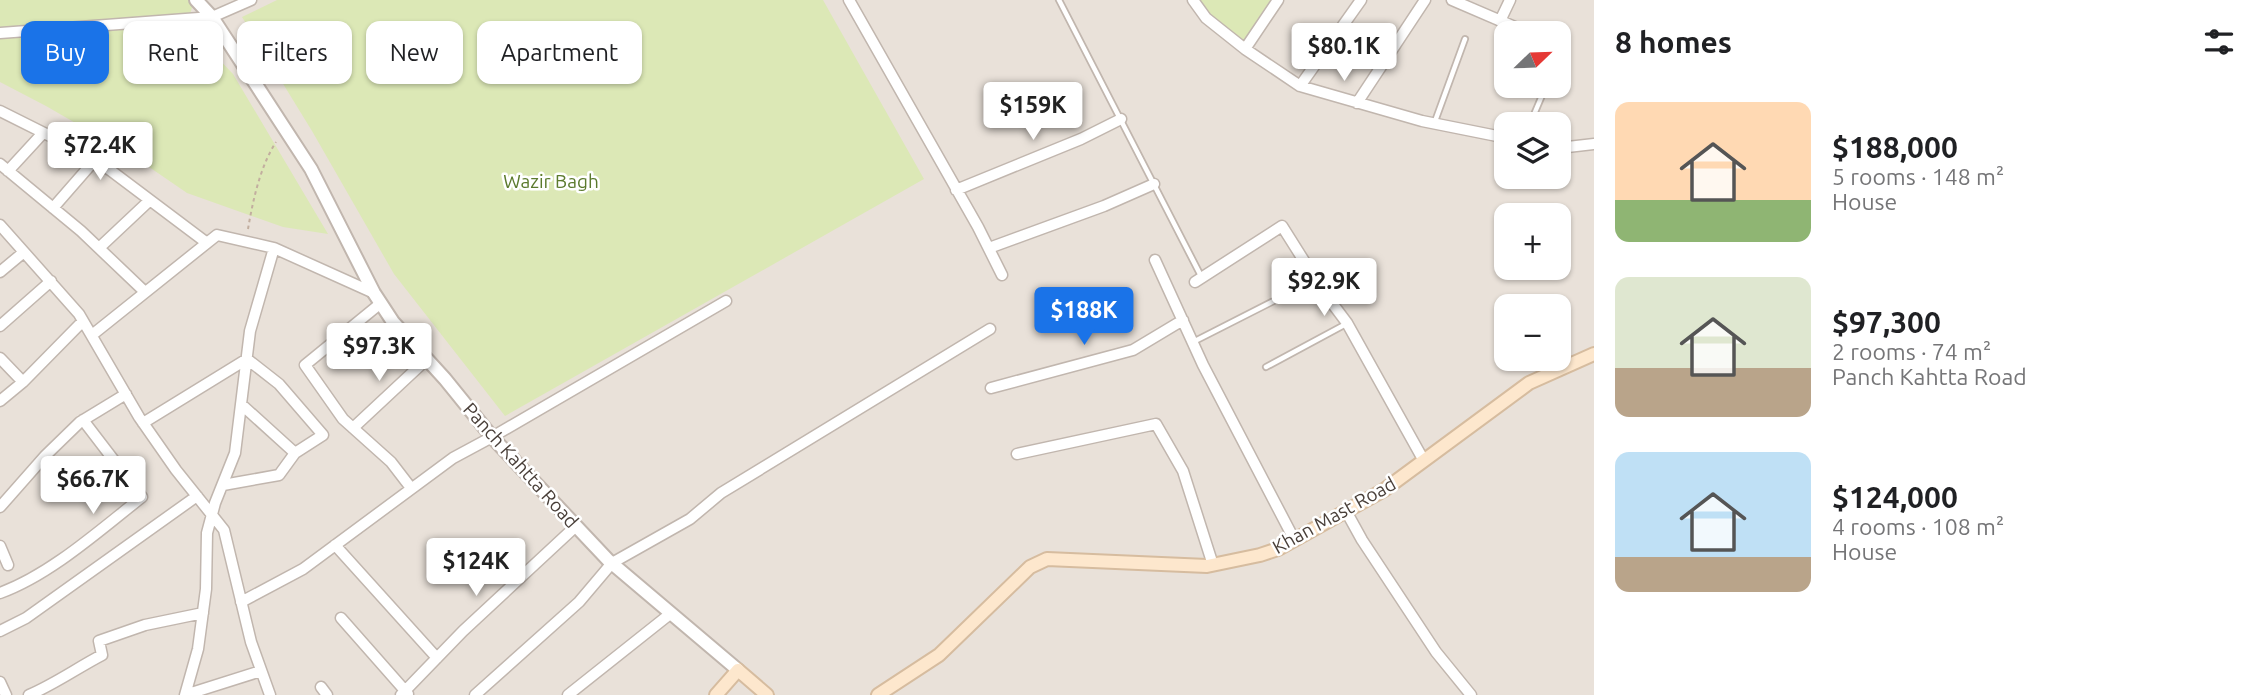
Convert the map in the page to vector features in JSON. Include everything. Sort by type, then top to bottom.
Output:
[{"type":"main road","name":"Khan Mast Road","points":[[878,695],[939,655],[1030,567],[1047,559],[1213,565],[1260,555],[1295,541],[1384,490],[1529,383],[1594,354]]},
{"type":"main road","points":[[716,695],[738,670]]},
{"type":"main road","name":"Panch Kahtta Road","points":[[738,670],[767,695]]},
{"type":"street","name":"Panch Kahtta Road","points":[[196,0],[212,16],[286,128],[311,169],[377,298],[393,322],[492,437],[612,563],[738,670]]},
{"type":"street","points":[[0,33],[212,16],[251,0]]},
{"type":"street","points":[[849,0],[1002,275]]},
{"type":"street","points":[[1193,0],[1206,18],[1245,49],[1300,86],[1434,124],[1494,136]]},
{"type":"street","points":[[1245,49],[1278,0]]},
{"type":"street","points":[[1300,86],[1361,0]]},
{"type":"street","points":[[1357,103],[1425,0]]},
{"type":"street","points":[[1452,0],[1500,21],[1510,0]]},
{"type":"street","points":[[0,111],[110,170],[206,243]]},
{"type":"street","points":[[957,190],[1082,139],[1121,119]]},
{"type":"street","points":[[43,133],[4,167],[99,248],[145,292]]},
{"type":"street","points":[[1571,146],[1594,143]]},
{"type":"street","points":[[53,208],[94,161]]},
{"type":"street","points":[[989,248],[1104,206],[1154,184]]},
{"type":"street","points":[[99,248],[149,201]]},
{"type":"street","points":[[0,225],[83,321],[143,423],[224,530],[251,642],[270,695]]},
{"type":"street","points":[[1198,280],[1282,226],[1347,323],[1423,461]]},
{"type":"street","points":[[92,335],[217,235],[274,248],[377,298],[305,365],[343,419],[391,462],[411,488]]},
{"type":"street","points":[[185,695],[198,649],[203,613],[206,533],[235,453],[250,331],[274,248]]},
{"type":"street","points":[[0,272],[24,252]]},
{"type":"street","points":[[1155,260],[1193,342],[1295,541]]},
{"type":"street","points":[[0,326],[51,281]]},
{"type":"street","points":[[241,602],[303,569],[453,458],[726,302]]},
{"type":"street","points":[[991,388],[1133,350],[1183,320]]},
{"type":"street","points":[[0,401],[23,382],[83,321]]},
{"type":"street","points":[[475,695],[579,602],[612,563],[690,519],[721,493],[990,329]]},
{"type":"street","points":[[0,358],[23,382]]},
{"type":"street","points":[[143,423],[247,359]]},
{"type":"street","points":[[223,485],[279,475],[295,453],[323,435],[279,384],[247,359]]},
{"type":"street","points":[[353,428],[427,359]]},
{"type":"street","points":[[0,507],[45,456],[83,420],[126,394]]},
{"type":"street","points":[[242,405],[295,453]]},
{"type":"street","points":[[0,593],[16,587],[75,549],[142,497],[83,420]]},
{"type":"street","points":[[1017,453],[1156,424],[1183,471],[1213,565]]},
{"type":"street","points":[[0,631],[26,618],[197,496]]},
{"type":"street","points":[[1346,511],[1362,540],[1436,652],[1468,694]]},
{"type":"street","points":[[341,618],[405,694],[437,658],[576,526]]},
{"type":"street","points":[[0,545],[8,565]]},
{"type":"street","points":[[335,545],[437,658]]},
{"type":"street","points":[[29,695],[51,686],[73,670],[102,655],[99,641],[145,625],[203,613]]},
{"type":"street","points":[[568,695],[670,614]]},
{"type":"street","points":[[185,695],[261,671]]},
{"type":"street","points":[[0,682],[6,695]]},
{"type":"lane","points":[[1059,0],[1154,184],[1198,280]]},
{"type":"lane","points":[[1434,124],[1465,39]]},
{"type":"lane","points":[[1193,342],[1315,279]]},
{"type":"lane","points":[[1266,368],[1347,323]]},
{"type":"path","points":[[245,240],[254,198],[270,152],[286,128]]},
{"type":"shaded area","points":[[0,0],[1594,0],[1594,695],[0,695]]},
{"type":"green space","points":[[0,0],[194,0],[188,21],[123,21],[123,84],[223,84],[223,64],[233,74],[328,234],[283,227],[187,193],[136,158],[0,82]]},
{"type":"green space","name":"Wazir Bagh","points":[[277,0],[823,0],[924,179],[505,416],[394,274],[283,84],[352,84],[352,21],[244,21],[242,17]]},
{"type":"green space","points":[[1193,0],[1279,0],[1245,49]]}]
